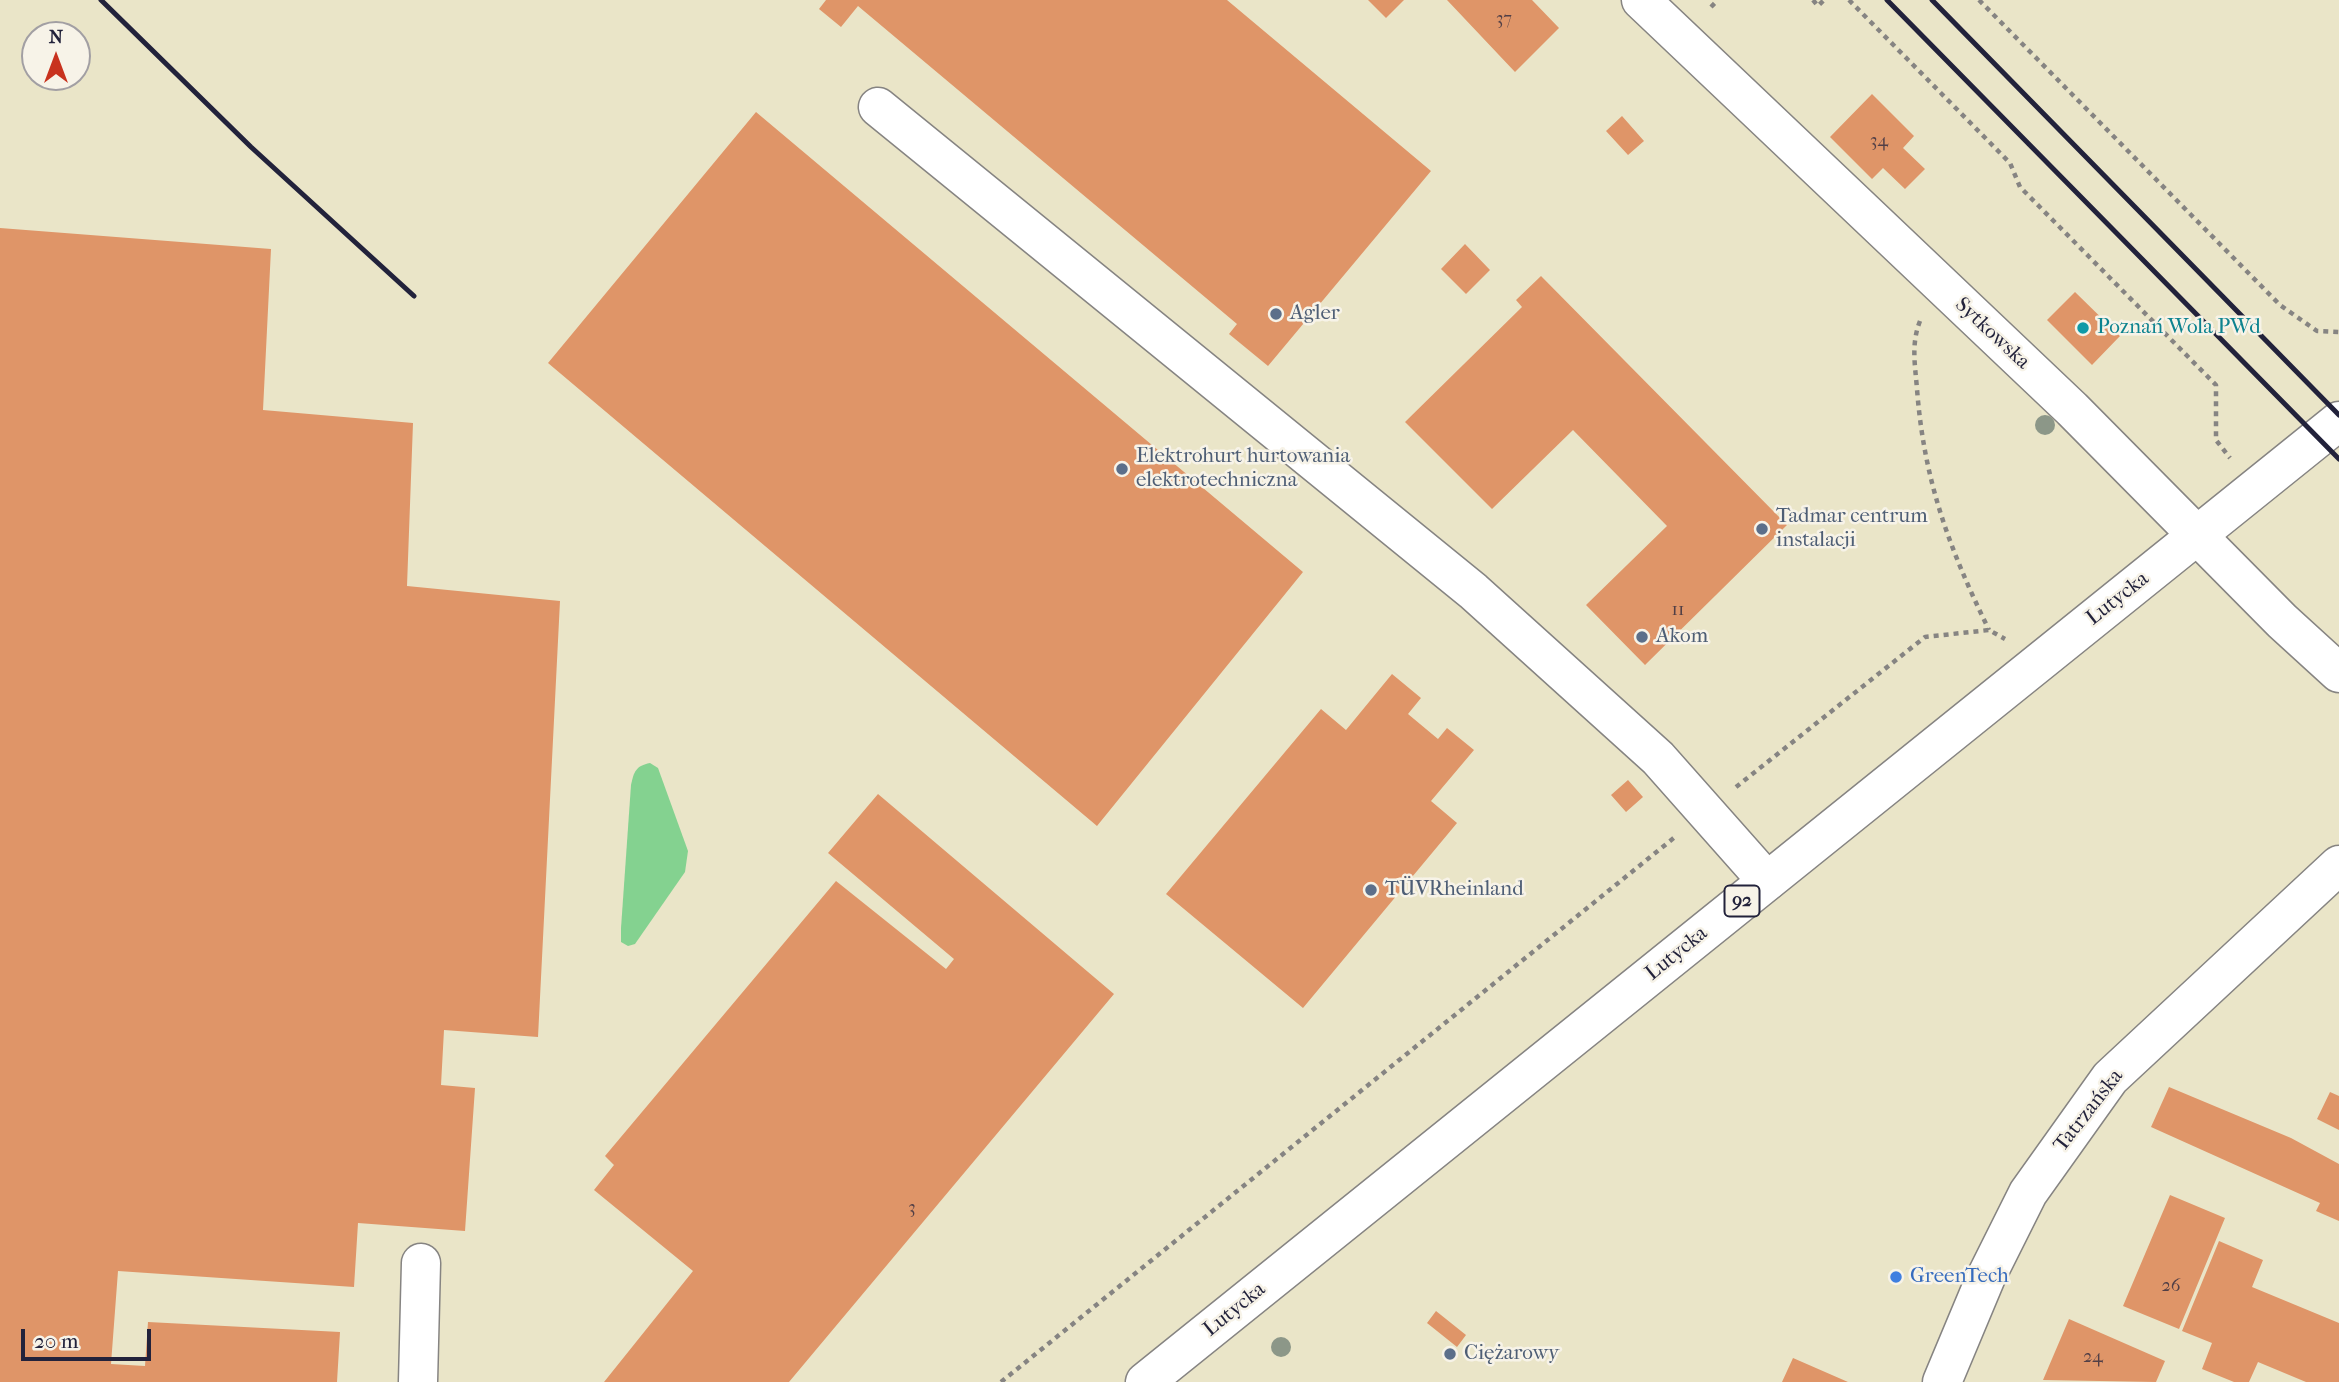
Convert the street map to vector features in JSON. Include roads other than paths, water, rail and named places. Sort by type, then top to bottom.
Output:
[{"type":"street","name":"Sytkowska","points":[[1641,0],[2072,410],[2282,621],[2339,673]]},
{"type":"street","points":[[878,107],[1472,591],[1658,758],[1767,881]]},
{"type":"street","name":"Lutycka","points":[[1145,1382],[2339,421]]},
{"type":"street","name":"Tatrzańska","points":[[1942,1382],[1986,1276],[2028,1193],[2109,1078],[2339,865]]},
{"type":"street","points":[[418,1382],[421,1263]]},
{"type":"railway","points":[[101,0],[251,147],[414,296]]},
{"type":"railway","points":[[1887,0],[2339,459]]},
{"type":"railway","points":[[1932,0],[2339,415]]},
{"type":"place","name":"Agler","points":[[1276,314]]},
{"type":"place","name":"Poznań Wola PWd","points":[[2083,328]]},
{"type":"place","name":"Elektrohurt hurtowania elektrotechniczna","points":[[1122,469]]},
{"type":"place","name":"Tadmar centrum instalacji","points":[[1762,529]]},
{"type":"place","name":"Akom","points":[[1642,637]]},
{"type":"place","name":"TÜVRheinland","points":[[1371,890]]},
{"type":"place","name":"GreenTech","points":[[1896,1277]]},
{"type":"place","name":"Ciężarowy","points":[[1450,1354]]}]
